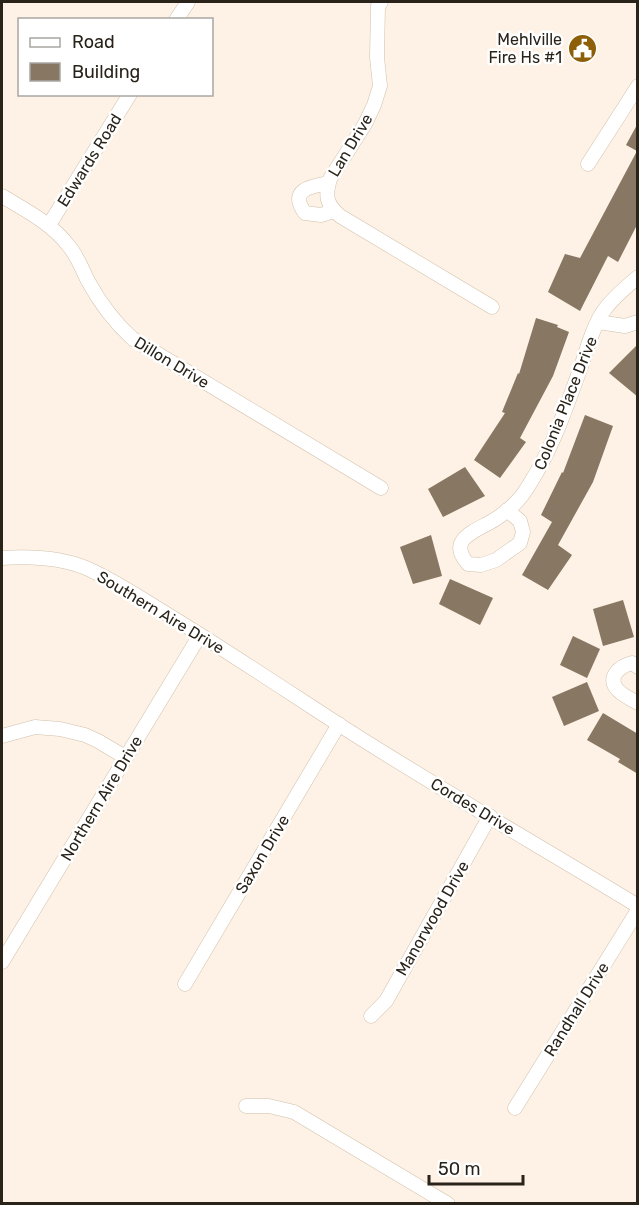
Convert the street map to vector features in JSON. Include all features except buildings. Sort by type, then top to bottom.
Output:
[{"type":"street","points":[[177,18],[188,2]]},
{"type":"street","name":"Lan Drive","points":[[328,183],[303,189],[299,196],[300,205],[305,213],[321,215],[334,211],[327,201],[328,183],[365,124],[374,105],[380,86],[377,27],[378,6],[381,2]]},
{"type":"street","points":[[588,164],[638,86]]},
{"type":"street","name":"Edwards Road","points":[[49,225],[129,96]]},
{"type":"street","name":"Dillon Drive","points":[[2,196],[49,225],[69,246],[109,315],[133,339],[381,488]]},
{"type":"street","points":[[334,211],[492,307]]},
{"type":"street","name":"Colonia Place Drive","points":[[507,510],[520,521],[523,532],[520,543],[496,560],[481,565],[468,564],[461,556],[460,545],[474,530],[495,520],[507,510],[528,488],[541,465],[569,399],[603,310],[620,291],[638,277]]},
{"type":"street","name":"Colonia Place Drive","points":[[598,322],[625,326],[638,322]]},
{"type":"street","name":"Southern Aire Drive","points":[[2,558],[56,559],[88,569],[200,634],[309,704]]},
{"type":"street","name":"Northern Aire Drive","points":[[2,963],[200,634]]},
{"type":"street","points":[[638,667],[632,663],[623,665],[616,671],[614,678],[615,687],[638,703]]},
{"type":"street","name":"Cordes Drive","points":[[309,704],[638,908]]},
{"type":"street","name":"Saxon Drive","points":[[185,984],[339,724]]},
{"type":"street","points":[[2,736],[35,727],[60,729],[85,735],[125,757]]},
{"type":"street","name":"Manorwood Drive","points":[[371,1016],[386,1001],[490,816]]},
{"type":"street","name":"Randhall Drive","points":[[515,1108],[638,908]]},
{"type":"street","points":[[246,1106],[268,1106],[294,1112],[448,1203]]},
{"type":"place","name":"Mehlville Fire Hs #1","points":[[583,48]]}]
